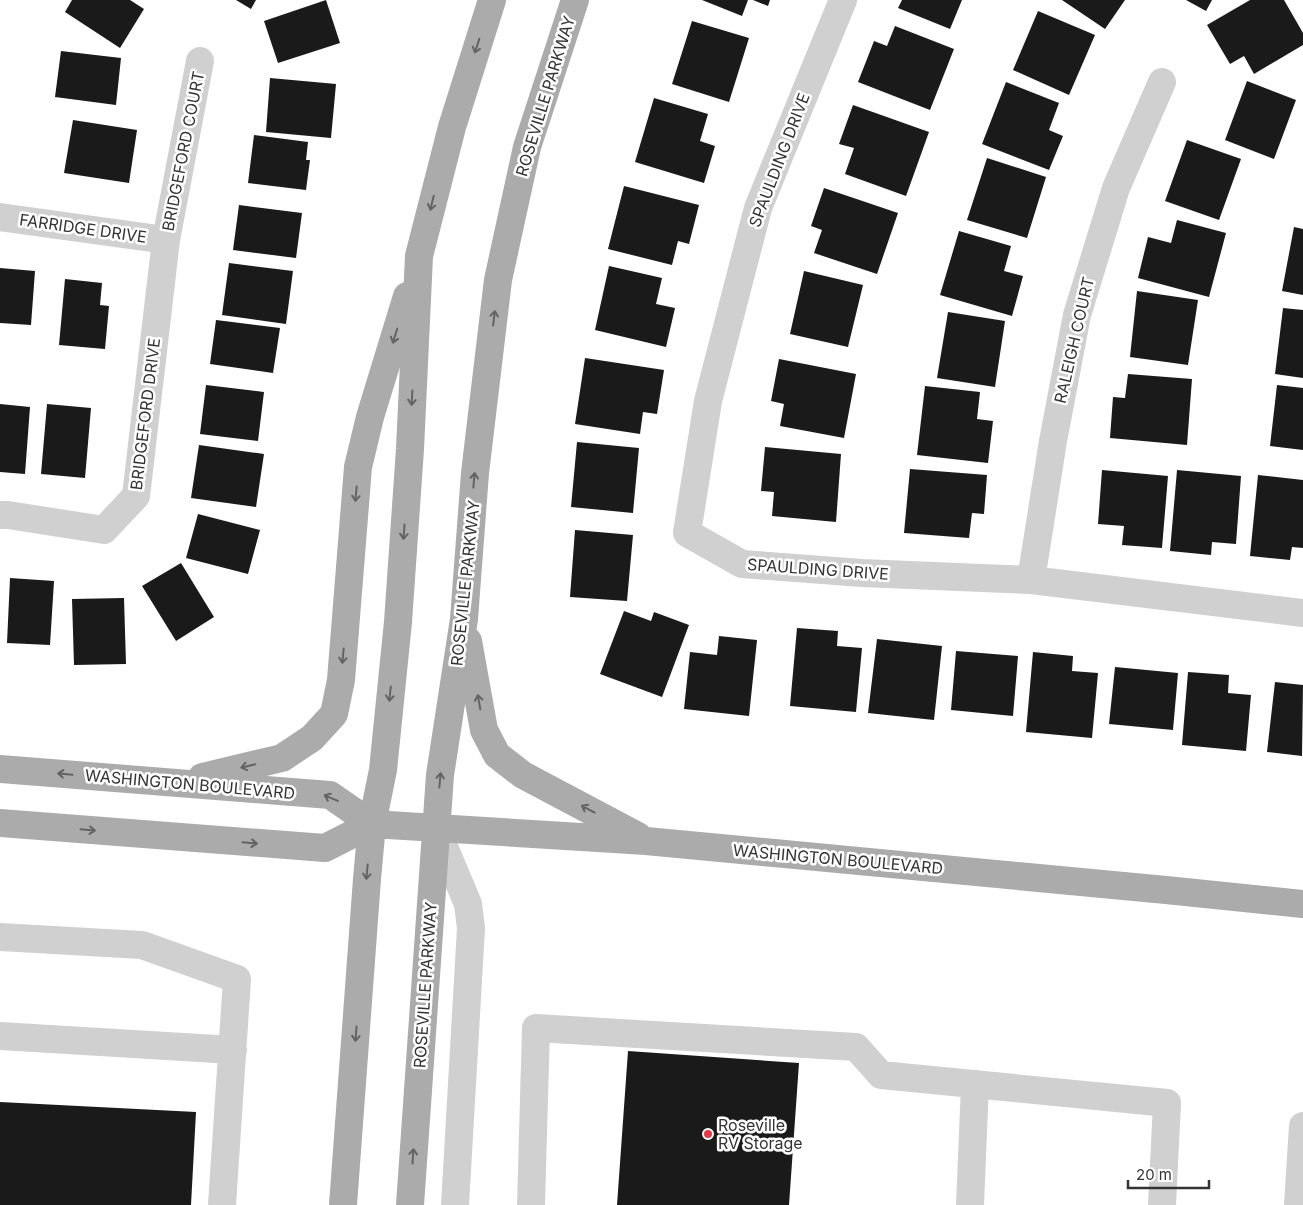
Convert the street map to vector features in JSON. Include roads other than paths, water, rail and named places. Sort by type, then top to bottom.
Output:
[{"type":"main road","points":[[179,783],[282,758],[312,738],[334,714],[341,680],[358,467],[370,417],[419,256],[452,127],[492,0]]},
{"type":"main road","name":"ROSEVILLE PARKWAY","points":[[410,1205],[440,775],[464,619],[475,473],[498,280],[526,147],[574,0]]},
{"type":"main road","points":[[343,1205],[372,824],[383,770],[398,622],[410,449],[419,256]]},
{"type":"main road","points":[[464,619],[484,730],[497,755],[523,775],[646,841]]},
{"type":"main road","name":"WASHINGTON BOULEVARD","points":[[0,769],[330,795],[372,824],[646,841],[1303,904]]},
{"type":"main road","points":[[0,823],[325,848],[372,824]]},
{"type":"street","name":"SPAULDING DRIVE","points":[[843,0],[758,208],[708,401],[687,533],[742,564],[862,573],[1031,580],[1303,613]]},
{"type":"street","name":"BRIDGEFORD COURT","points":[[166,240],[200,61]]},
{"type":"street","name":"RALEIGH COURT","points":[[1031,580],[1052,441],[1077,315],[1116,188],[1162,82]]},
{"type":"street","name":"FARRIDGE DRIVE","points":[[0,217],[166,240]]},
{"type":"street","name":"BRIDGEFORD DRIVE","points":[[0,515],[104,530],[136,496],[166,240]]},
{"type":"street","points":[[436,828],[468,904],[471,928],[455,1205]]},
{"type":"street","points":[[0,937],[142,945],[237,979],[222,1205]]},
{"type":"street","points":[[531,1205],[536,1028],[856,1047],[881,1075],[1167,1102],[1162,1205]]},
{"type":"street","points":[[0,1036],[233,1050]]},
{"type":"street","points":[[970,1205],[975,1084]]},
{"type":"street","points":[[1298,1205],[1303,1126]]},
{"type":"place","name":"Roseville RV Storage","points":[[708,1134]]}]
